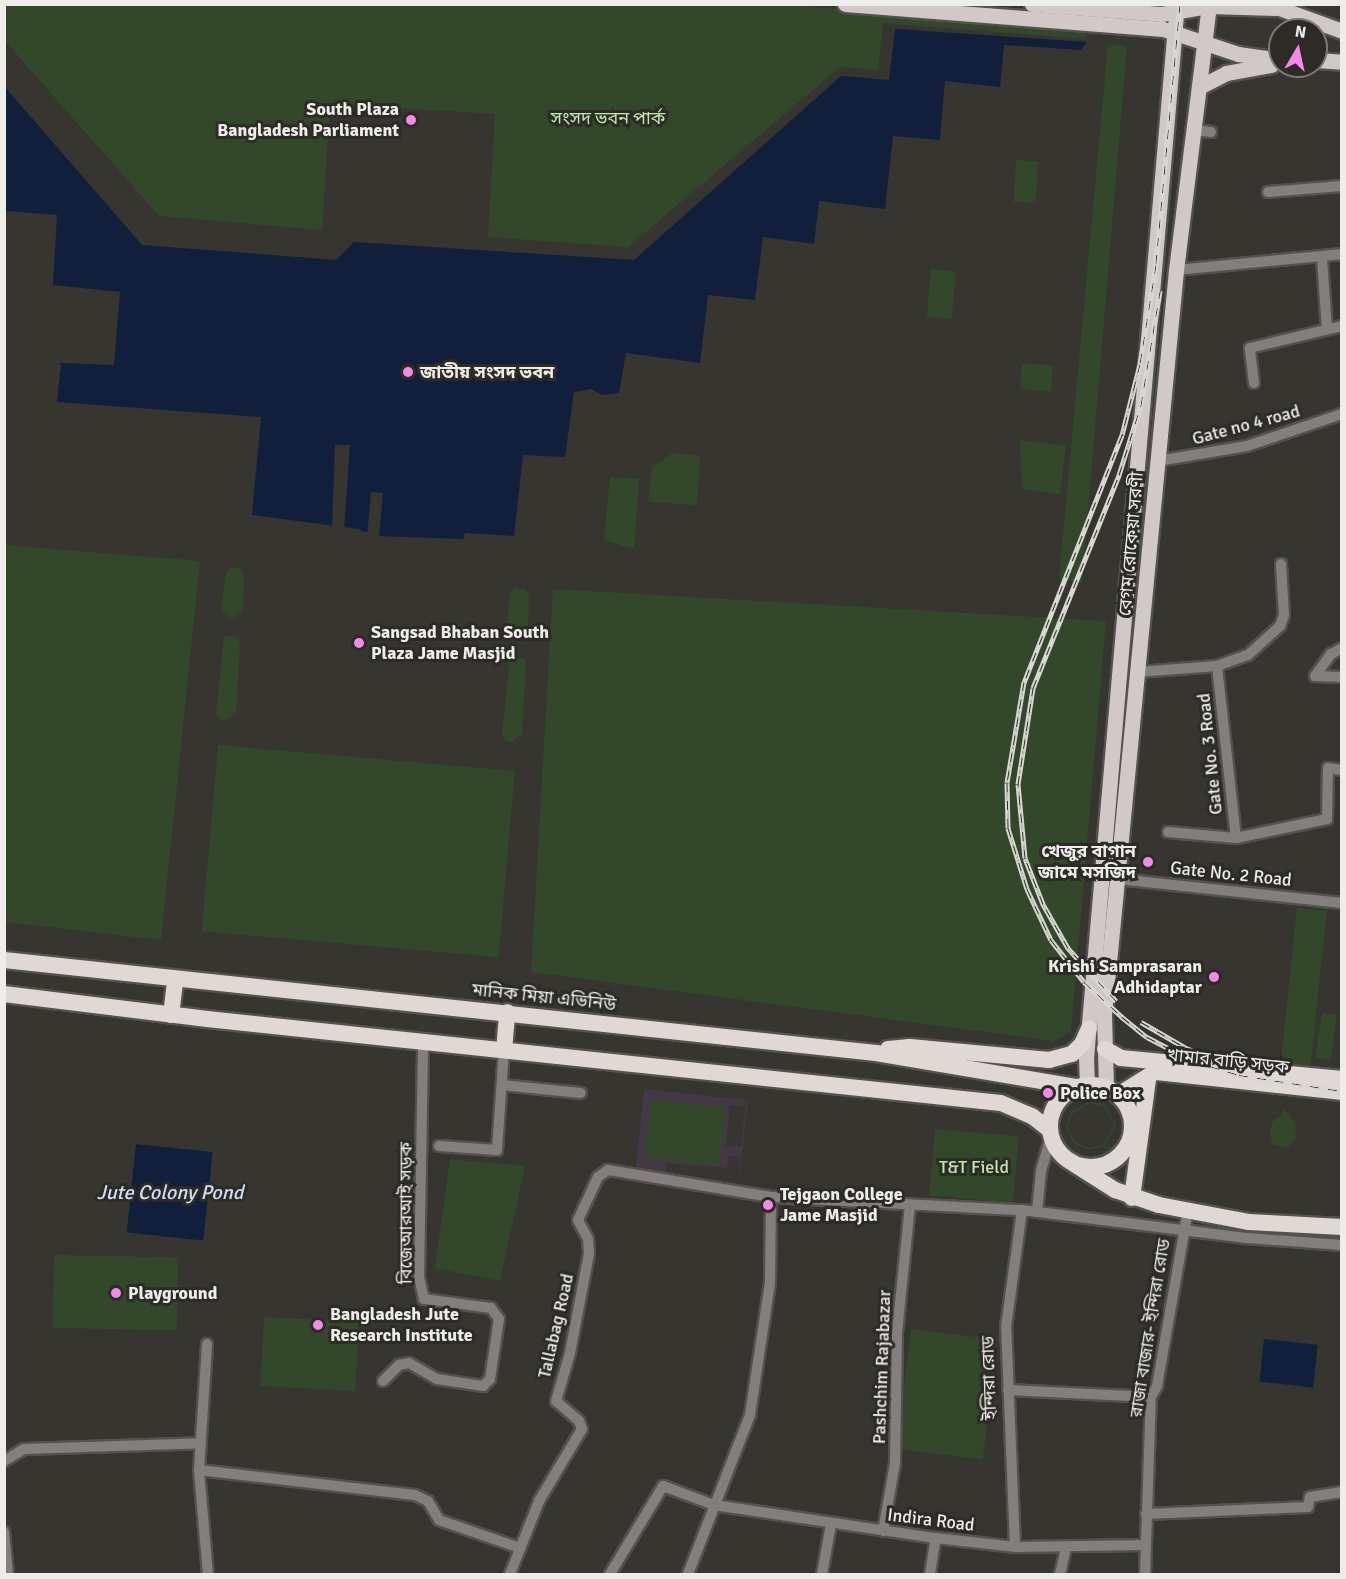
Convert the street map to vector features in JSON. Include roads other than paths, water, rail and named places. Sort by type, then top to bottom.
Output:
[{"type":"highway","name":"মানিক মিয়া এভিনিউ","points":[[4,960],[876,1053],[1082,1086]]},
{"type":"highway","points":[[171,1015],[175,980]]},
{"type":"highway","points":[[4,994],[171,1015],[1001,1103],[1032,1116],[1050,1133],[1059,1153],[1101,1183],[1132,1198],[1249,1222],[1341,1227]]},
{"type":"highway","points":[[504,1050],[507,1012]]},
{"type":"highway","points":[[876,1053],[910,1047],[1048,1060],[1072,1054],[1082,1044],[1089,1028]]},
{"type":"highway","points":[[1105,1048],[1121,1058],[1341,1079]]},
{"type":"highway","name":"খামার বাড়ি সড়ক","points":[[1112,1091],[1148,1079],[1155,1072],[1341,1092]]},
{"type":"highway","points":[[1132,1198],[1148,1079]]},
{"type":"highway","points":[[1050,1133],[1058,1102],[1082,1086],[1112,1091],[1131,1116],[1132,1133],[1126,1149],[1106,1165],[1088,1168],[1074,1164]]},
{"type":"main road","points":[[845,4],[1175,32],[1238,54],[1268,60]]},
{"type":"main road","points":[[1032,4],[1177,9],[1209,5],[1272,6],[1341,31]]},
{"type":"main road","name":"বেগম রোকেয়া সরণী","points":[[1112,1091],[1105,1048],[1104,1014],[1176,270],[1209,5]]},
{"type":"main road","name":"বেগম রোকেয়া সরণী","points":[[1082,1086],[1089,1028],[1177,9]]},
{"type":"main road","points":[[1199,87],[1226,73],[1268,64]]},
{"type":"street","points":[[1195,130],[1212,132]]},
{"type":"street","points":[[1268,192],[1341,186]]},
{"type":"street","points":[[1176,270],[1322,258],[1341,254]]},
{"type":"street","points":[[1322,258],[1327,329]]},
{"type":"street","points":[[1254,383],[1250,348],[1341,326]]},
{"type":"street","name":"Gate no 4 road","points":[[1158,461],[1246,446],[1341,414]]},
{"type":"street","name":"Gate No. 3 Road","points":[[1138,672],[1216,666],[1248,655],[1280,626],[1284,615],[1281,564]]},
{"type":"street","points":[[1341,648],[1331,654],[1315,676],[1341,677]]},
{"type":"street","name":"Gate No. 3 Road","points":[[1216,666],[1236,838]]},
{"type":"street","points":[[1167,832],[1236,838],[1327,819],[1328,768],[1341,770]]},
{"type":"street","name":"Gate No. 2 Road","points":[[1118,879],[1341,903]]},
{"type":"street","name":"বিজেআরআই সড়ক","points":[[383,1381],[399,1365],[409,1363],[437,1379],[483,1386],[490,1379],[499,1319],[491,1308],[424,1299],[420,1278],[423,1042]]},
{"type":"street","points":[[439,1146],[497,1150],[504,1050]]},
{"type":"street","points":[[502,1085],[580,1093]]},
{"type":"street","points":[[1037,1212],[1041,1171],[1050,1133]]},
{"type":"street","name":"রাজা বাজার- ইন্দিরা রোড","points":[[603,1173],[608,1170],[771,1197],[1023,1210],[1182,1231]]},
{"type":"street","name":"Tallabag Road","points":[[510,1575],[539,1501],[582,1429],[579,1421],[556,1401],[570,1353],[589,1253],[588,1239],[578,1220],[603,1173]]},
{"type":"street","points":[[688,1575],[750,1415],[764,1339],[771,1282],[771,1197]]},
{"type":"street","name":"Pashchim Rajabazar","points":[[883,1531],[895,1463],[897,1333],[910,1205]]},
{"type":"street","name":"ইন্দিরা রোড","points":[[1015,1547],[1006,1327],[1023,1210]]},
{"type":"street","name":"রাজা বাজার- ইন্দিরা রোড","points":[[1145,1575],[1151,1397],[1157,1386],[1182,1231],[1188,1210]]},
{"type":"street","points":[[1182,1231],[1341,1245]]},
{"type":"street","points":[[207,1344],[199,1470],[208,1575]]},
{"type":"street","points":[[1008,1390],[1151,1397]]},
{"type":"street","points":[[4,1461],[24,1449],[201,1443]]},
{"type":"street","points":[[199,1470],[415,1495],[428,1501],[440,1520],[520,1548]]},
{"type":"street","name":"Indira Road","points":[[610,1575],[663,1486],[714,1506],[936,1538],[1015,1547],[1146,1545]]},
{"type":"street","points":[[1146,1514],[1308,1507],[1310,1497],[1341,1492]]},
{"type":"street","points":[[822,1575],[831,1524]]},
{"type":"street","points":[[4,1532],[8,1575]]},
{"type":"street","points":[[930,1575],[936,1538]]},
{"type":"street","points":[[1060,1575],[1066,1548]]},
{"type":"water","points":[[895,29],[1087,42],[1081,50],[1004,45],[1000,87],[945,81],[940,140],[893,136],[885,209],[819,201],[814,244],[763,237],[755,300],[708,295],[700,363],[626,353],[619,393],[602,395],[591,389],[574,392],[565,457],[523,455],[514,536],[465,533],[463,539],[377,536],[358,529],[252,515],[261,417],[57,402],[61,363],[114,365],[120,292],[53,285],[57,215],[5,211],[4,86],[142,245],[336,260],[354,242],[634,260],[841,76],[889,80]]},
{"type":"water","name":"Jute Colony Pond","points":[[136,1144],[213,1152],[203,1241],[127,1233]]},
{"type":"water","points":[[1264,1339],[1318,1345],[1313,1387],[1260,1382]]},
{"type":"railway","points":[[1180,4],[1156,265],[1140,364],[1122,435],[1024,682],[1007,783],[1008,828],[1027,889],[1051,940],[1084,982],[1147,1037],[1193,1061],[1239,1075],[1342,1091]]},
{"type":"railway","points":[[1116,1001],[1068,948],[1043,904],[1025,858],[1018,784],[1033,688],[1119,475],[1141,405],[1160,291]]},
{"type":"railway","points":[[1141,1022],[1186,1048],[1230,1064]]},
{"type":"place","name":"South Plaza Bangladesh Parliament","points":[[411,120]]},
{"type":"place","name":"জাতীয় সংসদ ভবন","points":[[408,372]]},
{"type":"place","name":"Sangsad Bhaban South Plaza Jame Masjid","points":[[359,643]]},
{"type":"place","name":"খেজুর বাগান জামে মসজিদ","points":[[1148,862]]},
{"type":"place","name":"Krishi Samprasaran Adhidaptar","points":[[1214,977]]},
{"type":"place","name":"Police Box","points":[[1048,1093]]},
{"type":"place","name":"Tejgaon College Jame Masjid","points":[[768,1205]]},
{"type":"place","name":"Playground","points":[[116,1293]]},
{"type":"place","name":"Bangladesh Jute Research Institute","points":[[318,1325]]},
{"type":"park label","name":"সংসদ ভবন পার্ক","points":[[608,118]]},
{"type":"park label","name":"T&T Field","points":[[974,1167]]}]
